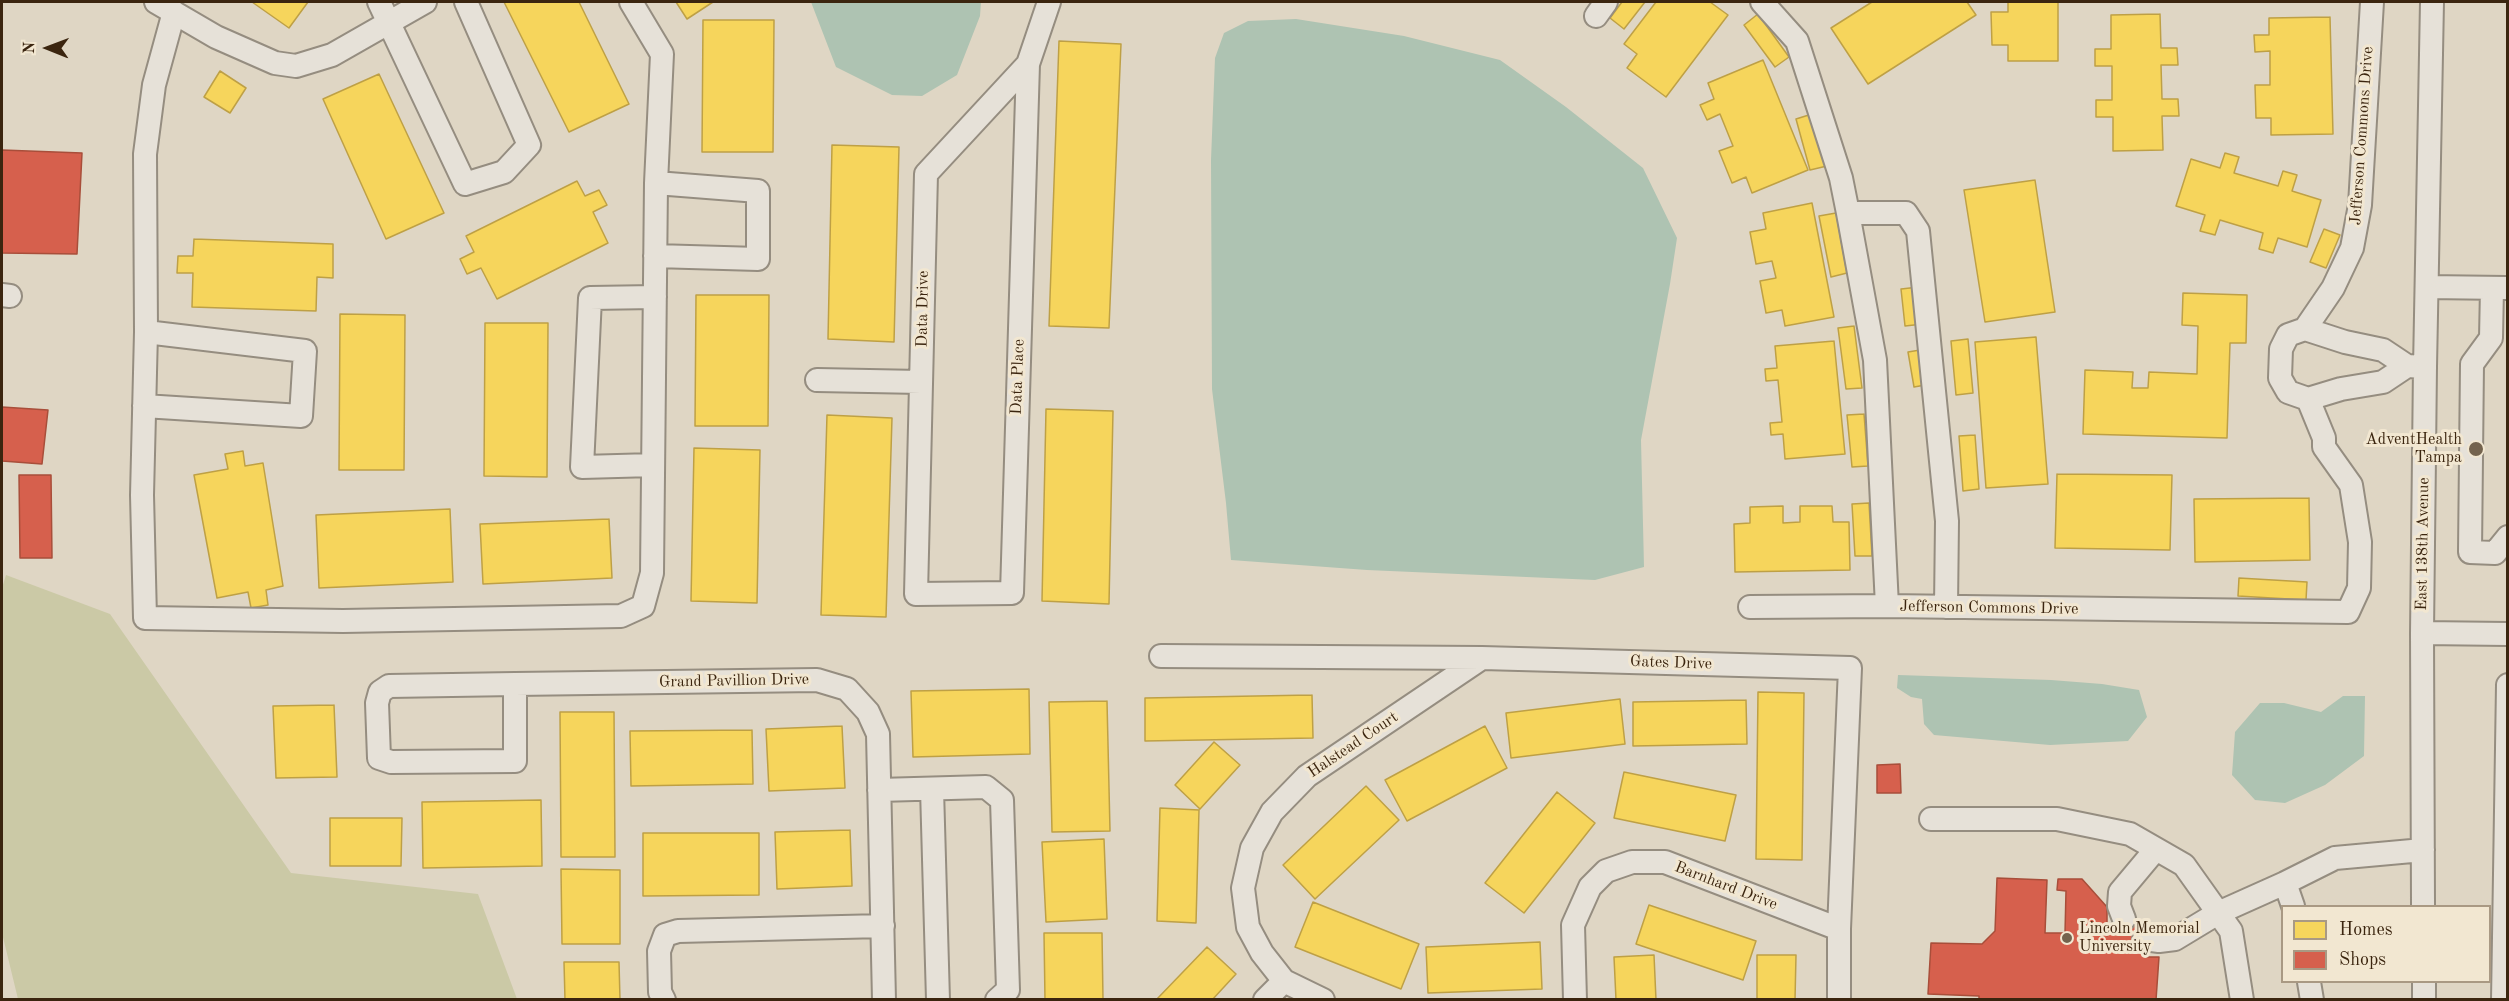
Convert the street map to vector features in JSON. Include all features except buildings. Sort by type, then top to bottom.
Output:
[{"type":"street","points":[[379,2],[465,184],[504,172],[529,145],[466,2]]},
{"type":"street","points":[[425,2],[333,55],[297,66],[275,63],[236,46],[165,7],[145,154],[146,332],[142,495],[145,618],[343,621],[621,616],[643,606],[652,573],[656,183],[662,54],[631,2]]},
{"type":"street","points":[[1028,64],[1049,2]]},
{"type":"street","name":"Jefferson Commons Drive","points":[[1762,2],[1797,41],[1841,178],[1875,360],[1887,606],[2348,612],[2359,588],[2360,542],[2350,485],[2324,447],[2324,438],[2308,399],[2288,392],[2280,378],[2281,349],[2288,335],[2305,329],[2333,288],[2352,248],[2360,205],[2372,2]]},
{"type":"street","name":"East 138th Avenue","points":[[2423,905],[2422,633],[2416,367],[2427,287],[2432,2]]},
{"type":"street","name":"Data Drive","points":[[916,594],[926,174],[1028,64]]},
{"type":"street","name":"Data Place","points":[[916,594],[1012,593],[1028,64]]},
{"type":"street","points":[[655,256],[758,259],[758,191],[656,183]]},
{"type":"street","points":[[1848,213],[1906,213],[1918,231],[1947,521],[1946,607]]},
{"type":"street","points":[[2427,287],[2500,288],[2499,344],[2472,364],[2470,552],[2495,553],[2508,537]]},
{"type":"street","points":[[653,465],[582,467],[590,298],[655,297]]},
{"type":"street","points":[[2305,329],[2345,342],[2383,350],[2416,367]]},
{"type":"street","points":[[144,406],[301,416],[305,351],[146,332]]},
{"type":"street","points":[[2308,399],[2341,389],[2383,382],[2416,367]]},
{"type":"street","points":[[817,380],[921,382]]},
{"type":"street","points":[[1750,607],[1887,606]]},
{"type":"street","points":[[2422,633],[2508,634]]},
{"type":"street","name":"Gates Drive","points":[[1161,656],[1482,658],[1850,668],[1839,929],[1839,999]]},
{"type":"street","name":"Halstead Court","points":[[1323,999],[1284,981],[1262,953],[1248,927],[1243,888],[1252,848],[1272,812],[1307,776],[1482,658]]},
{"type":"street","name":"Grand Pavillion Drive","points":[[515,684],[515,761],[391,762],[379,758],[377,703],[380,692],[389,686],[515,684],[817,680],[847,689],[868,712],[878,734],[884,999]]},
{"type":"street","points":[[2504,999],[2508,685]]},
{"type":"street","points":[[879,790],[986,787],[1002,800],[1008,990],[997,999]]},
{"type":"street","points":[[932,789],[938,999]]},
{"type":"street","points":[[1931,819],[2058,819],[2130,834],[2184,865],[2231,931],[2242,999]]},
{"type":"street","points":[[2124,920],[2120,906],[2120,892],[2156,849]]},
{"type":"street","points":[[2144,939],[2159,941],[2175,939],[2218,913],[2336,858],[2423,850]]},
{"type":"street","name":"Barnhard Drive","points":[[1575,999],[1574,925],[1590,887],[1606,871],[1632,861],[1665,862],[1839,929]]},
{"type":"street","points":[[2285,883],[2293,905]]},
{"type":"street","points":[[664,999],[660,992],[659,951],[665,935],[678,931],[883,926]]},
{"type":"street","points":[[1265,999],[1284,981]]},
{"type":"street","points":[[2309,983],[2312,999]]},
{"type":"street","points":[[2424,983],[2424,999]]},
{"type":"shaded area","points":[[811,2],[981,2],[980,16],[957,75],[922,96],[892,95],[836,67]]},
{"type":"shaded area","points":[[1296,19],[1404,36],[1500,60],[1566,107],[1643,168],[1677,238],[1641,440],[1644,567],[1595,580],[1367,570],[1231,560],[1212,389],[1211,160],[1215,58],[1224,33],[1248,21]]},
{"type":"shaded area","points":[[6,575],[110,614],[291,873],[478,894],[517,999],[18,999],[2,933],[2,588]]},
{"type":"shaded area","points":[[1898,675],[2051,680],[2139,690],[2147,717],[2128,741],[2050,745],[1934,735],[1924,724],[1922,699],[1911,697],[1897,688]]},
{"type":"shaded area","points":[[2343,696],[2365,696],[2364,756],[2325,785],[2285,803],[2255,800],[2232,775],[2235,732],[2260,703],[2284,703],[2321,712]]},
{"type":"place","name":"AdventHealth Tampa","points":[[2476,449]]},
{"type":"place","name":"Lincoln Memorial University","points":[[2067,938]]}]
